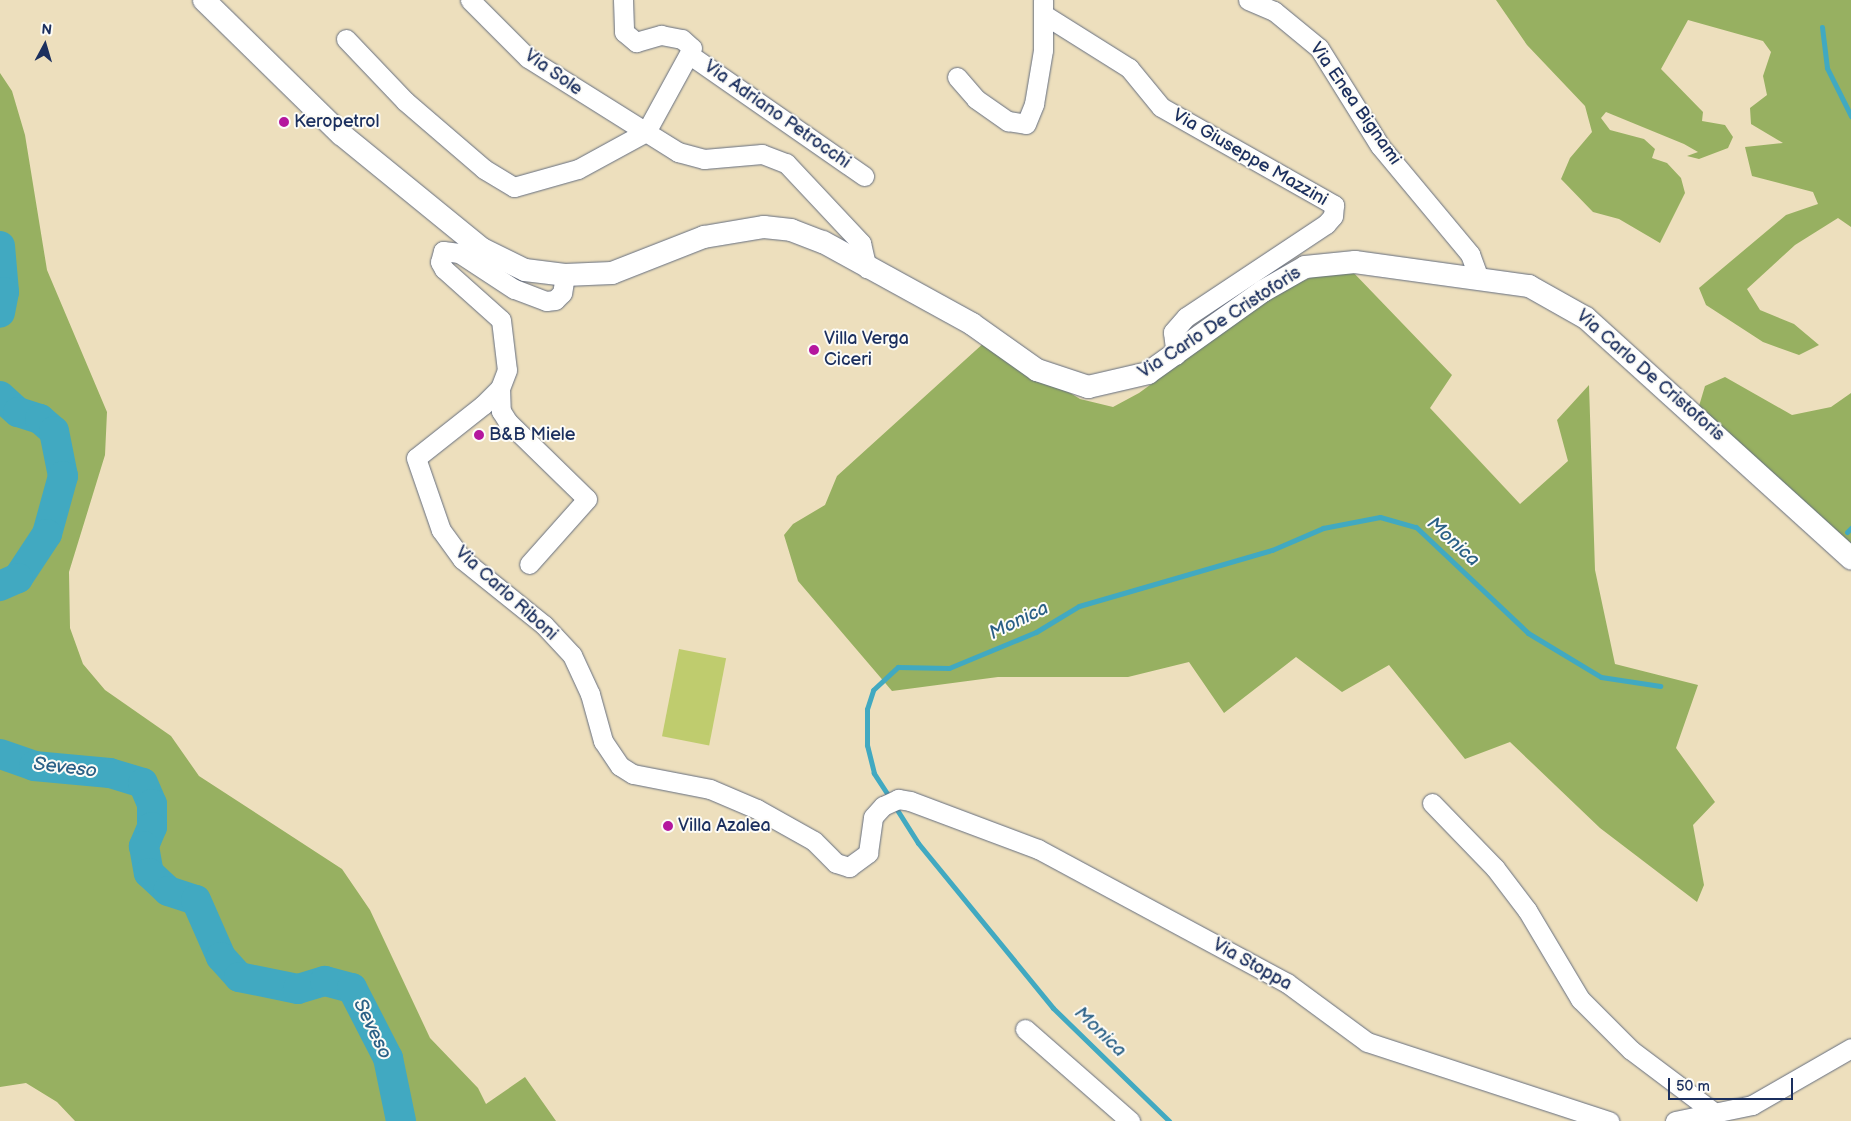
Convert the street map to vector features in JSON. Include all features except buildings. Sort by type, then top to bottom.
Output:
[{"type":"main road","name":"Via Carlo De Cristoforis","points":[[204,0],[341,134],[482,249],[525,270],[565,275],[612,274],[704,237],[764,227],[791,230],[823,242],[867,268],[972,324],[1037,370],[1063,381],[1088,387],[1120,383],[1148,373],[1176,355],[1263,291],[1305,267],[1355,262],[1478,276],[1529,286],[1586,318],[1851,558]]},
{"type":"street","name":"Via Sole","points":[[470,0],[528,58],[678,152],[704,159],[762,154],[786,163],[861,243],[867,268]]},
{"type":"street","name":"Via Adriano Petrocchi","points":[[623,0],[624,32],[636,42],[661,35],[682,39],[692,48],[690,55],[864,176]]},
{"type":"street","name":"Via Enea Bignami","points":[[1248,0],[1274,11],[1319,48],[1380,146],[1470,254],[1478,276]]},
{"type":"street","points":[[957,77],[976,99],[1008,122],[1026,124],[1034,104],[1043,50],[1043,7]]},
{"type":"street","name":"Via Giuseppe Mazzini","points":[[1043,7],[1128,68],[1161,107],[1334,205],[1334,216],[1326,224],[1186,317],[1173,332],[1176,355]]},
{"type":"street","points":[[346,39],[405,101],[484,169],[514,186],[578,169],[646,132],[690,55]]},
{"type":"street","points":[[529,564],[587,500],[508,422],[501,411],[500,388],[507,349],[501,320],[444,269],[440,262],[443,251],[459,254],[514,288],[546,301],[555,300],[562,293],[565,275]]},
{"type":"street","name":"Via Carlo Riboni","points":[[500,388],[416,458],[440,530],[462,559],[544,625],[572,655],[590,694],[603,741],[620,766],[633,774],[710,789],[757,809],[814,841],[836,863],[849,866],[868,853],[873,817],[890,803]]},
{"type":"street","name":"Via Stoppa","points":[[890,803],[1038,849],[1287,983],[1368,1042],[1609,1121]]},
{"type":"street","points":[[1432,803],[1495,868],[1528,910],[1580,999],[1631,1050],[1715,1113]]},
{"type":"street","points":[[1025,1029],[1130,1121]]},
{"type":"street","points":[[1675,1121],[1752,1105],[1851,1048]]},
{"type":"green space","points":[[1496,0],[1851,0],[1851,227],[1838,218],[1795,245],[1747,289],[1760,310],[1794,324],[1819,345],[1799,355],[1763,342],[1706,305],[1699,288],[1786,215],[1818,204],[1813,192],[1752,176],[1745,147],[1783,143],[1751,124],[1750,108],[1767,95],[1763,76],[1771,52],[1763,41],[1688,20],[1661,69],[1703,112],[1702,121],[1725,125],[1733,137],[1728,148],[1699,159],[1687,156],[1698,152],[1684,144],[1606,112],[1601,118],[1610,130],[1644,139],[1655,149],[1652,158],[1667,163],[1681,178],[1685,193],[1660,243],[1619,219],[1593,212],[1561,179],[1570,158],[1592,132],[1585,106],[1527,45]]},
{"type":"green space","points":[[0,73],[12,91],[25,135],[47,270],[107,412],[105,455],[69,572],[70,628],[83,664],[105,690],[171,736],[199,776],[342,869],[370,910],[430,1038],[478,1088],[486,1104],[525,1077],[556,1121],[75,1121],[57,1102],[26,1083],[0,1087]]},
{"type":"green space","points":[[1350,269],[1452,375],[1430,408],[1520,504],[1568,461],[1557,420],[1589,385],[1595,570],[1615,664],[1698,685],[1676,748],[1715,802],[1693,825],[1704,885],[1697,902],[1600,828],[1510,742],[1465,759],[1389,665],[1342,692],[1296,657],[1224,713],[1189,662],[1128,677],[998,677],[892,691],[798,581],[784,535],[793,524],[825,505],[837,476],[986,341],[1080,399],[1113,407],[1139,393],[1282,289],[1320,274]]},
{"type":"green space","points":[[1725,377],[1792,415],[1831,407],[1851,393],[1851,547],[1699,406],[1705,386]]},
{"type":"green space","points":[[679,649],[726,658],[709,746],[662,736]]},
{"type":"waterway","points":[[1822,27],[1827,68],[1851,116]]},
{"type":"waterway","name":"Seveso","points":[[0,246],[4,292],[0,313]]},
{"type":"waterway","name":"Seveso","points":[[0,396],[18,412],[40,419],[54,431],[63,476],[47,534],[18,578],[0,586]]},
{"type":"waterway","name":"Monica","points":[[890,798],[874,773],[867,745],[867,709],[873,690],[898,667],[949,668],[1036,632],[1079,606],[1272,550],[1323,528],[1380,517],[1416,527],[1528,633],[1601,677],[1660,686]]},
{"type":"waterway","points":[[1847,532],[1851,528]]},
{"type":"waterway","name":"Seveso","points":[[0,754],[34,766],[110,773],[143,783],[152,804],[152,827],[144,846],[149,873],[168,891],[196,900],[221,957],[239,977],[298,989],[325,981],[352,988],[388,1058],[401,1121]]},
{"type":"waterway","name":"Monica","points":[[894,805],[918,843],[1053,1008],[1169,1121]]},
{"type":"place","name":"Keropetrol","points":[[284,122]]},
{"type":"place","name":"Villa Verga Ciceri","points":[[814,350]]},
{"type":"place","name":"B&B Miele","points":[[479,435]]},
{"type":"place","name":"Villa Azalea","points":[[668,826]]}]
